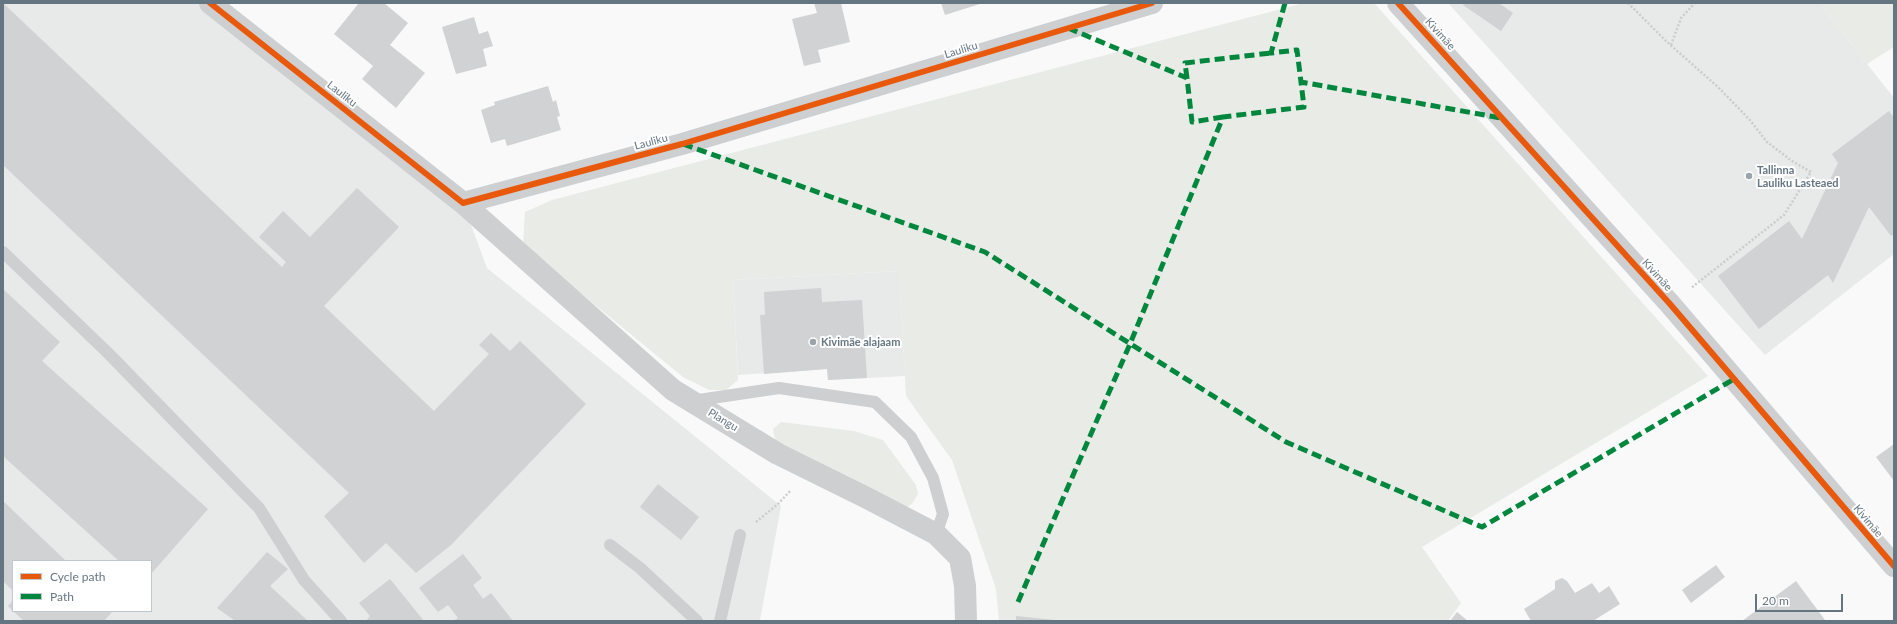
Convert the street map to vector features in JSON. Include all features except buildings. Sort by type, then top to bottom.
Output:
[{"type":"street","name":"Lauliku","points":[[210,3],[463,203],[690,142],[1152,3]]},
{"type":"street","name":"Kivimäe","points":[[1398,3],[1670,304],[1894,566]]},
{"type":"street","name":"Plangu","points":[[463,203],[673,390],[778,454],[936,534],[960,558],[965,586],[966,621]]},
{"type":"lane","points":[[3,252],[109,354],[259,508],[304,580],[341,621]]},
{"type":"lane","points":[[690,401],[779,388],[875,402],[911,437],[933,478],[943,514],[936,534]]},
{"type":"lane","points":[[720,621],[740,535]]},
{"type":"lane","points":[[610,545],[640,568],[697,621]]},
{"type":"path","points":[[1628,3],[1670,45],[1718,87],[1767,142],[1792,161],[1811,172],[1784,215],[1670,304]]},
{"type":"path","points":[[1670,45],[1681,18],[1695,3]]},
{"type":"path","points":[[740,535],[778,504],[810,469]]},
{"type":"shaded area","points":[[3,3],[210,3],[463,203],[487,268],[781,506],[760,620],[763,621],[3,621]]},
{"type":"shaded area","points":[[1304,3],[1374,3],[1708,376],[1422,547],[1461,603],[1448,621],[999,621],[996,589],[952,460],[906,396],[899,271],[733,280],[738,380],[726,390],[709,390],[683,377],[523,246],[525,212],[552,200]]},
{"type":"shaded area","name":"Tallinna Lauliku Lasteaed","points":[[1448,3],[1819,3],[1894,98],[1894,254],[1765,355]]},
{"type":"shaded area","points":[[1819,3],[1894,3],[1894,47],[1867,64]]},
{"type":"shaded area","points":[[899,271],[905,376],[828,380],[827,369],[738,375],[733,280]]},
{"type":"shaded area","points":[[781,422],[854,431],[883,440],[916,485],[918,494],[912,504],[907,507],[779,444],[774,436],[773,429]]},
{"type":"marked path","points":[[1285,3],[1271,53],[1297,50],[1301,82]]},
{"type":"marked path","points":[[1068,28],[1187,78],[1192,122],[1223,117]]},
{"type":"marked path","points":[[1187,78],[1185,63],[1271,53]]},
{"type":"marked path","points":[[1018,602],[1130,344],[1223,117],[1304,107],[1301,82],[1501,118]]},
{"type":"marked path","points":[[683,144],[985,252],[1286,442],[1482,527],[1734,379]]},
{"type":"cycle path","points":[[210,3],[463,203],[682,144],[1152,3]]},
{"type":"cycle path","points":[[1398,3],[1670,304],[1894,566]]},
{"type":"place","name":"Tallinna Lauliku Lasteaed","points":[[1749,176]]},
{"type":"place","name":"Kivimäe alajaam","points":[[813,342]]}]
